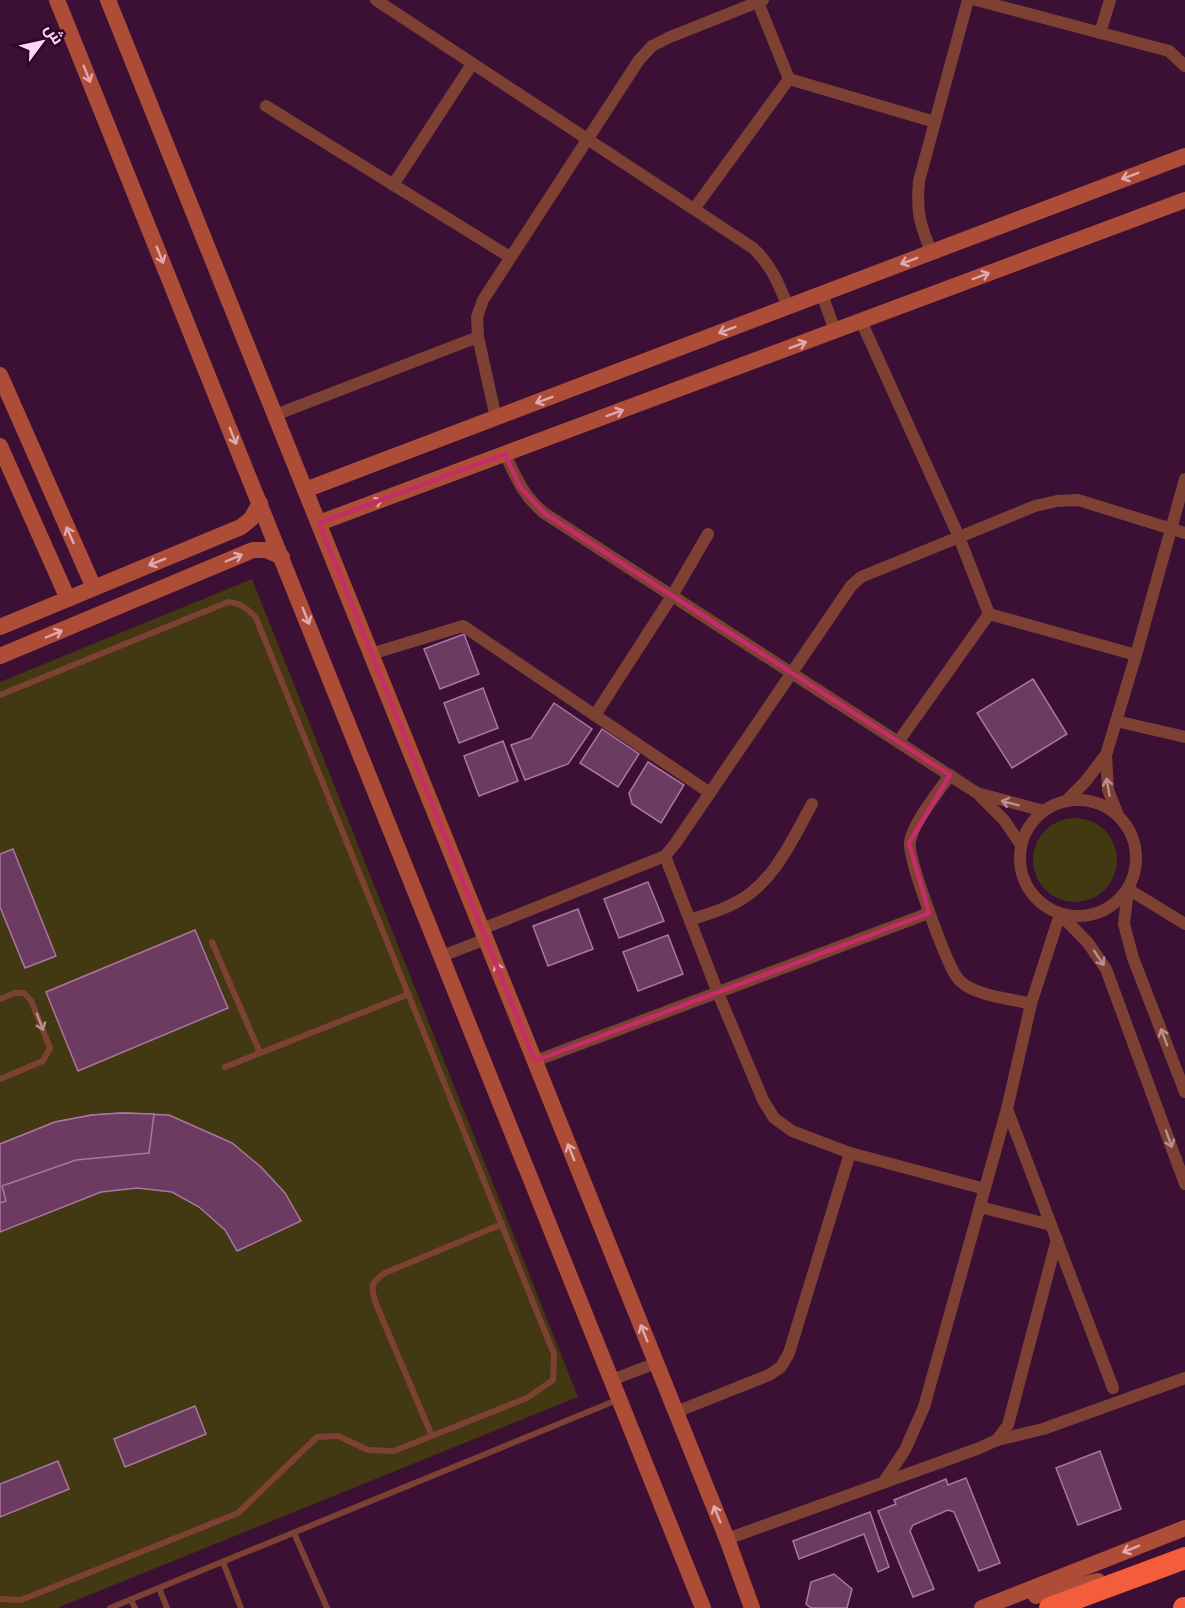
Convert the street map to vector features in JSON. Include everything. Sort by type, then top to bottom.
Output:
[{"type":"highway","points":[[1050,1608],[1181,1560]]},
{"type":"street","points":[[57,0],[621,1399],[703,1608]]},
{"type":"street","points":[[108,0],[727,1539],[752,1608]]},
{"type":"street","points":[[376,0],[753,248],[766,260],[776,276],[788,307]]},
{"type":"street","points":[[931,252],[919,220],[917,207],[919,181],[968,0]]},
{"type":"street","points":[[976,0],[1169,51],[1184,64]]},
{"type":"street","points":[[1101,33],[1110,0]]},
{"type":"street","points":[[496,418],[478,337],[477,317],[483,300],[639,60],[652,46],[670,37],[759,1],[789,79]]},
{"type":"street","points":[[393,185],[472,64]]},
{"type":"street","points":[[789,79],[935,122]]},
{"type":"street","points":[[694,209],[789,79]]},
{"type":"street","points":[[266,106],[510,257]]},
{"type":"street","points":[[305,490],[1185,156]]},
{"type":"street","points":[[319,523],[1185,200]]},
{"type":"street","points":[[822,294],[835,331]]},
{"type":"street","points":[[861,321],[959,537],[989,614]]},
{"type":"street","points":[[275,415],[478,337]]},
{"type":"street","points":[[0,375],[94,588]]},
{"type":"street","points":[[1,452],[68,599]]},
{"type":"street","points":[[505,454],[520,487],[529,500],[544,513],[977,793],[1004,820],[1021,845]]},
{"type":"street","points":[[1185,479],[1106,755],[1108,790],[1119,817],[1130,832],[1136,851],[1135,871],[1128,889],[1124,924],[1133,958],[1185,1092]]},
{"type":"street","points":[[442,956],[484,934],[665,856],[851,586],[861,577],[1035,506],[1057,501],[1077,500],[1185,533]]},
{"type":"street","points":[[0,627],[241,527],[251,519],[260,503]]},
{"type":"street","points":[[595,715],[672,596],[708,534]]},
{"type":"street","points":[[0,656],[253,550],[266,550],[282,556]]},
{"type":"street","points":[[989,614],[1136,655]]},
{"type":"street","points":[[898,742],[989,614]]},
{"type":"street","points":[[371,654],[463,626],[710,793]]},
{"type":"street","points":[[1116,721],[1185,737]]},
{"type":"street","points":[[1106,755],[1085,782],[1066,801],[1044,811],[1033,820],[1023,836],[1019,855],[1021,874],[1029,891],[1043,905],[1060,914],[1088,942],[1106,969],[1185,1184]]},
{"type":"street","points":[[950,775],[912,832],[909,843],[910,856],[930,913],[955,975],[964,984],[975,990],[1031,1004]]},
{"type":"street","points":[[977,793],[1044,811]]},
{"type":"street","points":[[1066,801],[1085,800],[1103,806],[1119,817]]},
{"type":"street","points":[[690,920],[736,903],[771,873],[812,804]]},
{"type":"street","points":[[665,856],[718,993],[774,1118],[792,1131],[850,1153],[985,1189]]},
{"type":"street","points":[[1060,914],[1079,917],[1098,913],[1115,903],[1128,889]]},
{"type":"street","points":[[1128,889],[1185,924]]},
{"type":"street","points":[[535,1061],[930,913]]},
{"type":"street","points":[[883,1483],[905,1450],[924,1407],[1007,1109],[1031,1004],[1060,914]]},
{"type":"street","points":[[1007,1109],[1113,1388]]},
{"type":"street","points":[[676,1412],[769,1375],[781,1367],[789,1353],[850,1153]]},
{"type":"street","points":[[980,1207],[1052,1226]]},
{"type":"street","points":[[997,1440],[1008,1425],[1057,1239]]},
{"type":"street","points":[[612,1380],[656,1363]]},
{"type":"street","points":[[727,1539],[997,1440],[1043,1429],[1185,1378]]},
{"type":"street","points":[[982,1608],[1185,1528]]},
{"type":"street","points":[[987,1608],[1181,1560]]},
{"type":"lane","points":[[0,695],[220,604],[237,603],[247,608],[256,618],[554,1354],[553,1380],[527,1398],[394,1451],[368,1450],[338,1436],[317,1437],[238,1513],[21,1600],[0,1599]]},
{"type":"lane","points":[[212,942],[260,1053]]},
{"type":"lane","points":[[0,999],[15,993],[24,993],[32,999],[50,1048],[43,1061],[0,1079]]},
{"type":"lane","points":[[225,1067],[409,994]]},
{"type":"lane","points":[[432,1436],[371,1289],[374,1280],[385,1273],[502,1224]]},
{"type":"lane","points":[[110,1608],[621,1399]]},
{"type":"lane","points":[[294,1533],[327,1608]]},
{"type":"lane","points":[[223,1562],[241,1608]]},
{"type":"lane","points":[[159,1588],[167,1608]]},
{"type":"lane","points":[[131,1600],[135,1608]]},
{"type":"highlighted area","points":[[505,454],[520,487],[544,513],[950,775],[909,843],[929,913],[535,1061],[319,523]]},
{"type":"shaded area","points":[[252,579],[578,1397],[57,1608],[0,1608],[0,682]]},
{"type":"shaded area","points":[[1067,818],[1083,818],[1099,825],[1110,836],[1117,852],[1114,876],[1105,890],[1083,902],[1067,902],[1051,895],[1040,884],[1033,868],[1033,852],[1040,836],[1051,825]]},
{"type":"building","points":[[464,634],[479,674],[440,689],[424,649]]},
{"type":"building","points":[[1033,679],[1067,734],[1012,768],[977,713]]},
{"type":"building","points":[[483,688],[498,728],[459,743],[444,703]]},
{"type":"building","points":[[554,703],[592,729],[568,764],[525,780],[511,745],[531,738]]},
{"type":"building","points":[[602,729],[639,754],[618,787],[580,763]]},
{"type":"building","points":[[503,741],[518,781],[479,796],[464,756]]},
{"type":"building","points":[[648,762],[684,785],[661,823],[632,804],[629,793]]},
{"type":"building","points":[[13,849],[56,956],[25,968],[0,907],[0,854]]},
{"type":"building","points":[[648,882],[664,921],[619,938],[604,899]]},
{"type":"building","points":[[578,909],[593,949],[548,966],[533,926]]},
{"type":"building","points":[[195,930],[228,1008],[78,1071],[46,992]]},
{"type":"building","points":[[668,935],[683,974],[638,991],[623,952]]},
{"type":"building","points":[[122,1113],[169,1115],[232,1143],[261,1167],[285,1193],[301,1221],[237,1251],[225,1230],[199,1207],[172,1192],[137,1188],[101,1192],[0,1232],[0,1144],[55,1122],[92,1115]]},
{"type":"building","points":[[154,1114],[149,1153],[76,1160],[2,1186],[6,1201],[0,1203],[0,1144],[55,1122],[92,1115]]},
{"type":"building","points":[[195,1406],[206,1434],[125,1467],[114,1439]]},
{"type":"building","points":[[1100,1451],[1121,1509],[1078,1525],[1056,1468]]},
{"type":"building","points":[[58,1461],[69,1489],[0,1517],[0,1484]]},
{"type":"building","points":[[966,1478],[1000,1563],[979,1571],[954,1512],[948,1510],[913,1525],[910,1531],[934,1589],[913,1597],[878,1511],[896,1504],[894,1500],[946,1479],[948,1485]]},
{"type":"building","points":[[870,1512],[889,1567],[878,1572],[864,1534],[799,1559],[793,1541]]},
{"type":"building","points":[[834,1574],[852,1589],[847,1608],[811,1608],[806,1604],[811,1582]]}]
